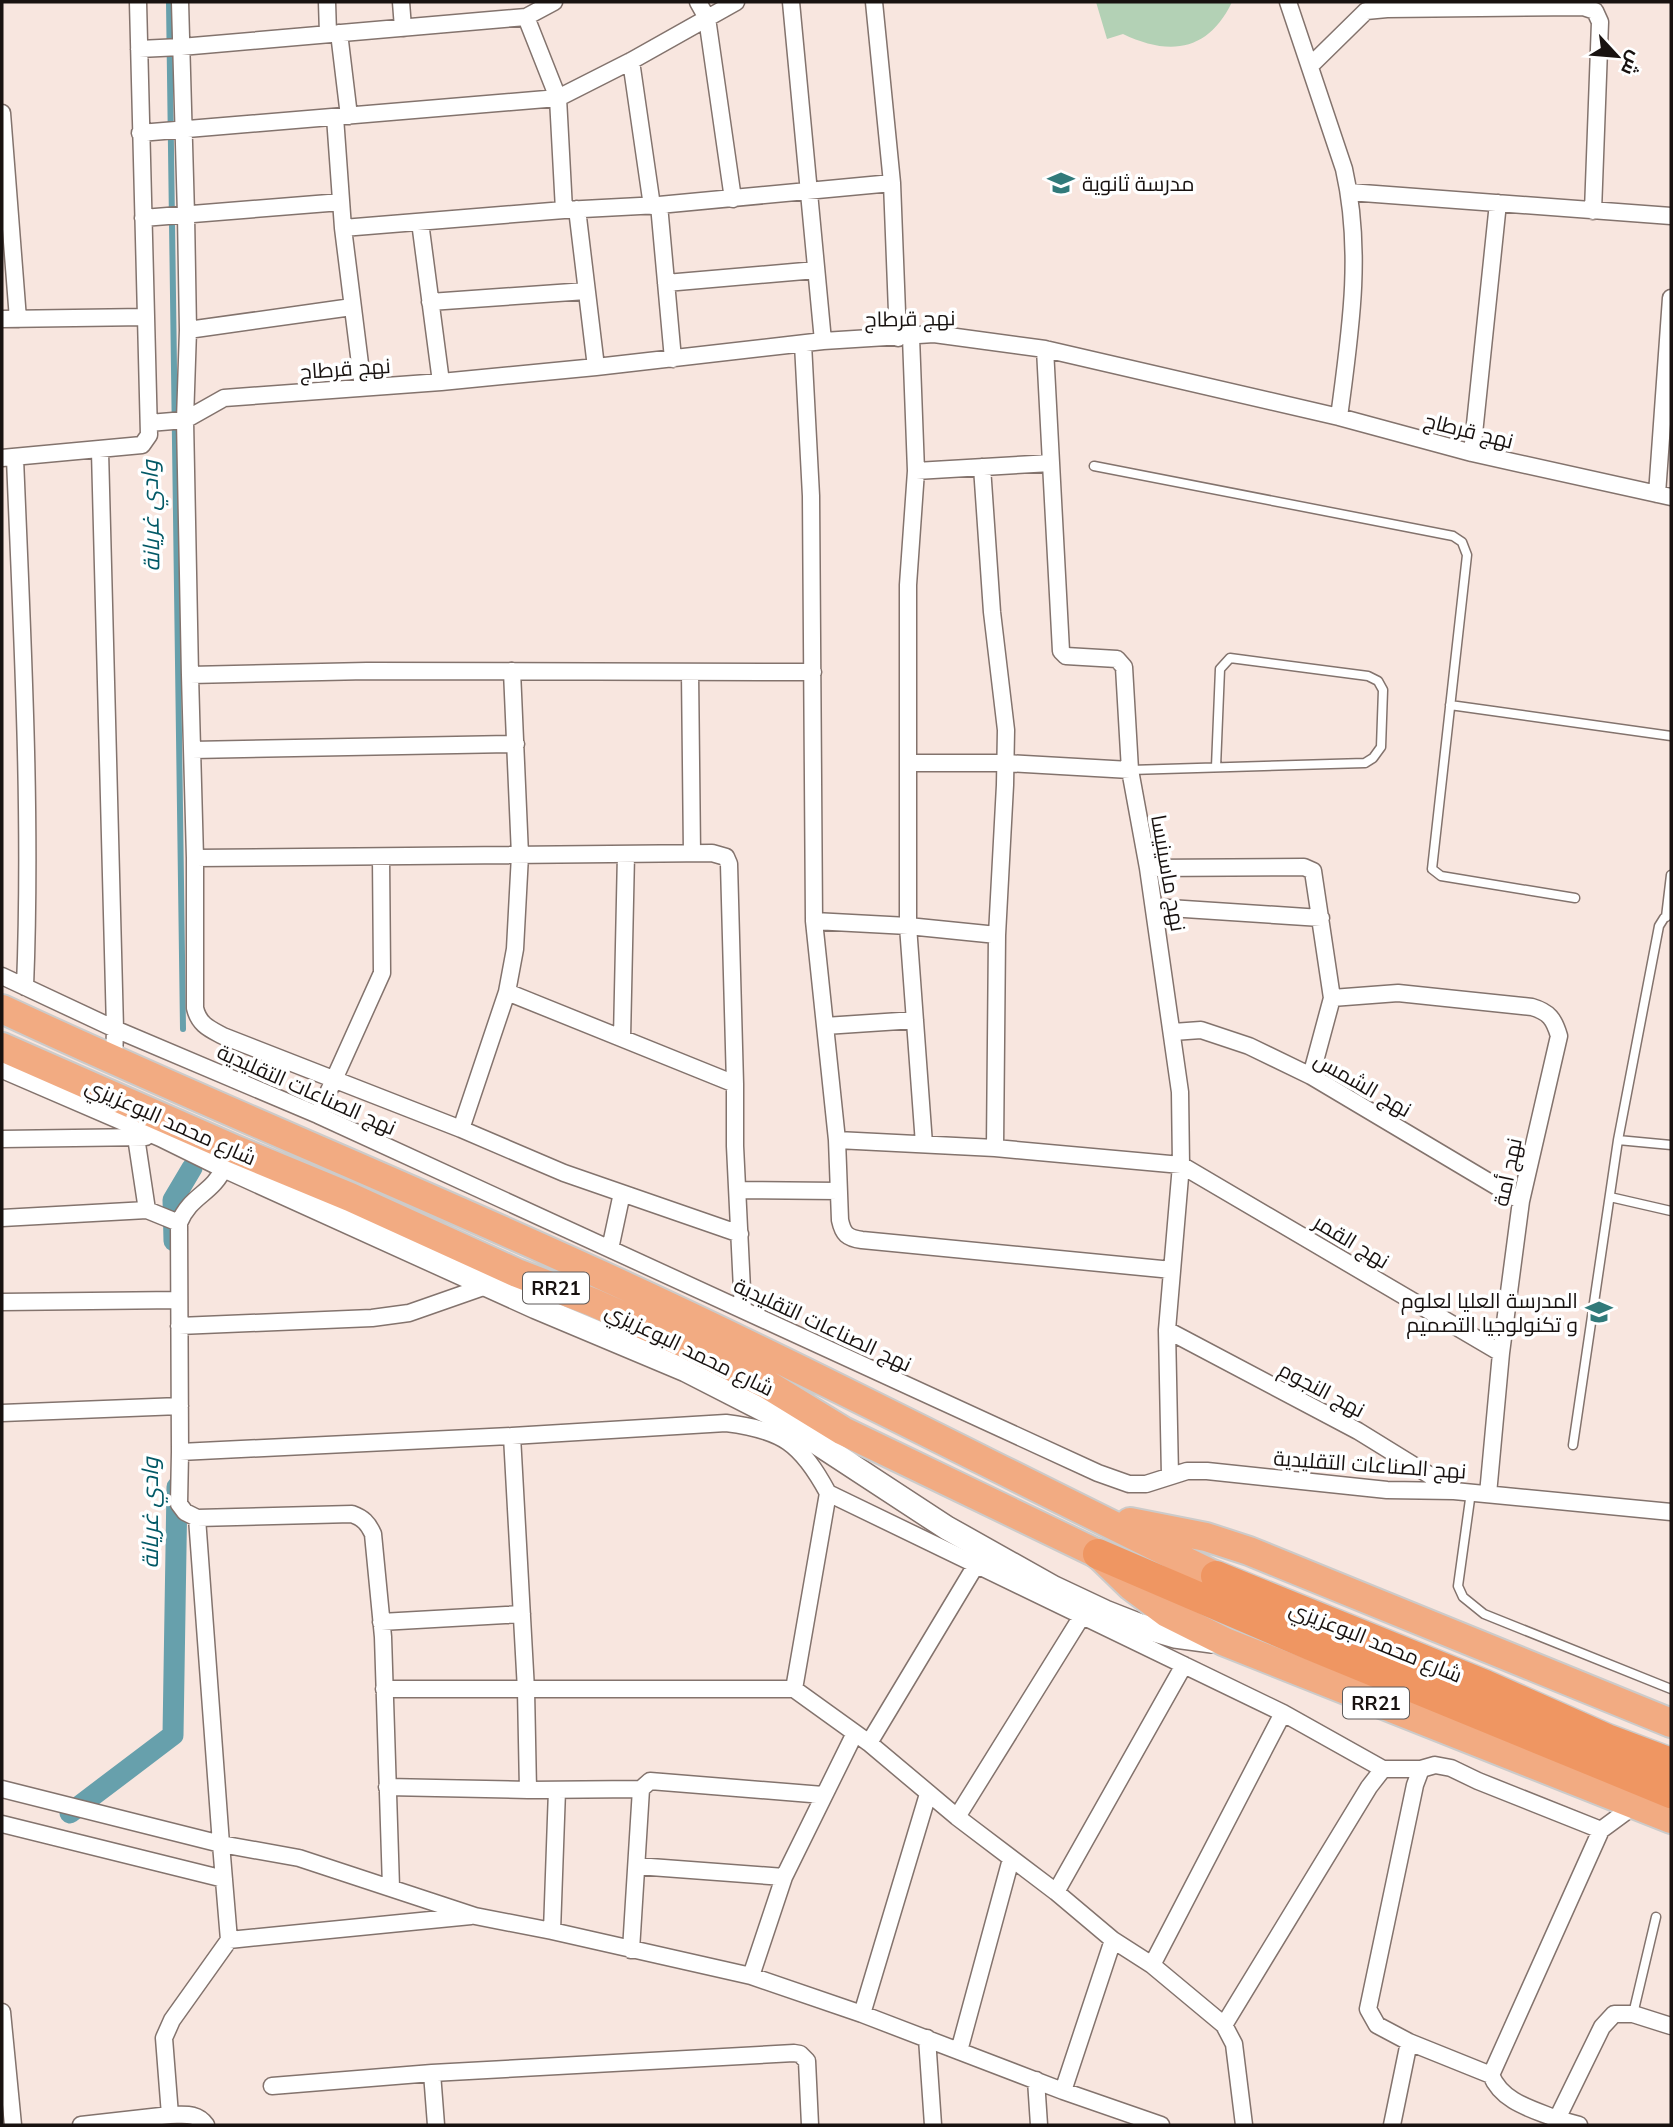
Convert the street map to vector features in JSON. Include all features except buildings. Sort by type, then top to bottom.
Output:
[{"type":"highway","name":"شارع محمد البوعزيزي","points":[[2,1009],[114,1061],[600,1274],[862,1400],[1216,1576],[1485,1685],[1607,1739],[1671,1763]]},
{"type":"highway","name":"شارع محمد البوعزيزي","points":[[2,1047],[166,1127],[592,1302],[686,1344],[768,1385],[843,1431],[1098,1555],[1310,1646],[1671,1793]]},
{"type":"highway","name":"شارع محمد البوعزيزي","points":[[1083,1512],[1170,1532],[1206,1537],[1249,1551],[1671,1723]]},
{"type":"highway","name":"شارع محمد البوعزيزي","points":[[1098,1555],[1131,1586],[1167,1613],[1225,1642],[1671,1819]]},
{"type":"main road","points":[[2,1066],[166,1127],[225,1166],[686,1370],[776,1416],[947,1528],[1054,1588],[1138,1625],[1175,1636],[1225,1642]]},
{"type":"street","points":[[26,987],[26,798],[8,458],[142,445],[154,423],[146,317],[138,2]]},
{"type":"street","points":[[180,2],[188,330],[184,420],[197,1016],[204,1026],[223,1036],[461,1129],[564,1173],[740,1234]]},
{"type":"street","points":[[327,2],[334,34],[342,116],[343,228],[363,388]]},
{"type":"street","points":[[401,2],[403,27]]},
{"type":"street","points":[[139,49],[526,17],[554,2]]},
{"type":"street","points":[[698,2],[707,18],[733,199]]},
{"type":"street","points":[[140,133],[558,98],[736,2]]},
{"type":"street","points":[[791,2],[823,341]]},
{"type":"street","points":[[874,2],[916,471],[908,585],[908,926],[924,1144]]},
{"type":"street","points":[[1288,2],[1344,169],[1349,192],[1353,225],[1353,313],[1339,417]]},
{"type":"street","points":[[1310,66],[1366,11],[1583,8],[1595,11],[1600,22],[1593,211]]},
{"type":"street","points":[[526,17],[558,98],[571,209],[596,367]]},
{"type":"street","points":[[631,61],[656,205],[673,359]]},
{"type":"street","points":[[2,113],[10,319],[146,317]]},
{"type":"street","points":[[343,228],[808,193],[892,183]]},
{"type":"street","points":[[1349,192],[1671,216]]},
{"type":"street","points":[[143,218],[341,202]]},
{"type":"street","points":[[1472,453],[1498,203]]},
{"type":"street","points":[[421,222],[441,382]]},
{"type":"street","points":[[666,283],[816,270]]},
{"type":"street","points":[[430,302],[586,291]]},
{"type":"street","points":[[1664,496],[1671,298]]},
{"type":"street","points":[[188,330],[352,307]]},
{"type":"street","name":"نهج قرطاج","points":[[184,420],[224,398],[441,382],[823,341],[934,334],[1045,349],[1339,417],[1472,453],[1664,496]]},
{"type":"street","points":[[803,344],[811,496],[814,921],[837,1140],[840,1220],[843,1232],[849,1239],[1172,1270]]},
{"type":"street","points":[[916,471],[1051,463],[1045,349]]},
{"type":"street","points":[[154,423],[184,420]]},
{"type":"street","points":[[100,451],[114,1061]]},
{"type":"street","name":"نهج ماسينيسا","points":[[1051,463],[1061,651],[1066,656],[1117,659],[1124,667],[1130,770],[1173,1032],[1180,1092],[1181,1165],[1167,1330],[1170,1476]]},
{"type":"street","points":[[982,467],[992,612],[1006,730],[997,935],[995,1148]]},
{"type":"street","points":[[190,675],[368,671],[813,672]]},
{"type":"street","points":[[461,1129],[507,992],[515,948],[520,855],[512,671]]},
{"type":"street","points":[[690,672],[692,853]]},
{"type":"street","points":[[192,750],[516,744]]},
{"type":"street","points":[[908,763],[1130,770]]},
{"type":"street","points":[[195,858],[692,853],[721,854],[726,857],[729,864],[735,1146],[743,1310]]},
{"type":"street","points":[[622,1038],[626,854]]},
{"type":"street","points":[[318,1115],[382,973],[381,857]]},
{"type":"street","points":[[1148,868],[1304,867],[1313,871],[1316,876],[1332,998],[1311,1076]]},
{"type":"street","points":[[1154,908],[1321,918]]},
{"type":"street","points":[[814,921],[908,926],[997,935]]},
{"type":"street","name":"نهج الصناعات التقليدية","points":[[2,976],[115,1029],[318,1115],[1098,1473],[1129,1484],[1146,1484],[1188,1471],[1207,1471],[1387,1490],[1479,1493],[1671,1513]]},
{"type":"street","points":[[507,992],[735,1084]]},
{"type":"street","name":"نهج أمة","points":[[1332,998],[1398,993],[1532,1007],[1546,1011],[1555,1021],[1559,1037],[1521,1201],[1502,1353],[1479,1493]]},
{"type":"street","points":[[825,1026],[915,1020]]},
{"type":"street","name":"نهج الشمس","points":[[1173,1032],[1201,1030],[1249,1045],[1311,1076],[1521,1201]]},
{"type":"street","points":[[2,1139],[157,1138],[166,1127]]},
{"type":"street","points":[[136,1138],[147,1210]]},
{"type":"street","points":[[837,1140],[995,1148],[1181,1165]]},
{"type":"street","name":"نهج القمر","points":[[1181,1165],[1502,1353]]},
{"type":"street","points":[[225,1166],[212,1188],[195,1198],[178,1223],[179,1504],[185,1512],[197,1518],[352,1514],[362,1517],[369,1524],[373,1534],[381,1622],[391,1887]]},
{"type":"street","points":[[738,1190],[839,1191]]},
{"type":"street","points":[[610,1249],[622,1193]]},
{"type":"street","points":[[2,1217],[147,1210],[178,1223]]},
{"type":"street","points":[[179,1326],[372,1318],[409,1313],[517,1273]]},
{"type":"street","points":[[2,1302],[179,1300]]},
{"type":"street","name":"نهج النجوم","points":[[1167,1330],[1358,1431],[1454,1491]]},
{"type":"street","points":[[2,1413],[180,1406]]},
{"type":"street","points":[[180,1452],[726,1423],[755,1427],[794,1445],[814,1467],[828,1493],[1283,1713],[1383,1769],[1421,1769],[1435,1765],[1451,1768],[1478,1782],[1601,1830]]},
{"type":"street","points":[[512,1436],[526,1690],[527,1790]]},
{"type":"street","points":[[794,1689],[828,1493]]},
{"type":"street","points":[[170,2115],[164,2038],[172,2020],[229,1940],[197,1518]]},
{"type":"street","points":[[869,1743],[976,1564]]},
{"type":"street","points":[[381,1622],[522,1614]]},
{"type":"street","points":[[957,1817],[1082,1616]]},
{"type":"street","points":[[1056,1892],[1184,1665]]},
{"type":"street","points":[[384,1689],[794,1689],[869,1743],[928,1794],[1056,1892],[1113,1940],[1152,1965],[1224,2025],[1234,2044],[1244,2125]]},
{"type":"street","points":[[1152,1965],[1283,1713]]},
{"type":"street","points":[[751,1976],[784,1877],[855,1733]]},
{"type":"street","points":[[1224,2025],[1369,1787],[1383,1769]]},
{"type":"street","points":[[1421,1769],[1415,1785],[1368,2009],[1377,2025],[1409,2042],[1491,2076],[1496,2087],[1518,2104],[1579,2125]]},
{"type":"street","points":[[387,1787],[641,1789],[650,1781],[823,1795]]},
{"type":"street","points":[[2,1789],[221,1844],[299,1858],[475,1916],[751,1976],[862,2014],[1154,2124]]},
{"type":"street","points":[[631,1950],[641,1789]]},
{"type":"street","points":[[552,1931],[557,1790]]},
{"type":"street","points":[[862,2014],[928,1794]]},
{"type":"street","points":[[1491,2076],[1601,1830],[1635,1805]]},
{"type":"street","points":[[2,1824],[224,1879]]},
{"type":"street","points":[[959,2051],[1011,1859]]},
{"type":"street","points":[[637,1866],[784,1877]]},
{"type":"street","points":[[229,1940],[475,1916]]},
{"type":"street","points":[[1063,2091],[1113,1940]]},
{"type":"street","points":[[2,2012],[13,2125]]},
{"type":"street","points":[[1557,2119],[1602,2027],[1614,2014],[1633,2014],[1671,2026]]},
{"type":"street","points":[[927,2038],[933,2125]]},
{"type":"street","points":[[1391,2125],[1409,2042]]},
{"type":"street","points":[[272,2086],[432,2073],[794,2053],[800,2054],[807,2061],[810,2125]]},
{"type":"street","points":[[432,2073],[436,2125]]},
{"type":"street","points":[[1036,2080],[1040,2125]]},
{"type":"street","points":[[81,2125],[170,2115],[195,2115],[206,2125]]},
{"type":"lane","points":[[1094,466],[1453,536],[1462,542],[1467,555],[1432,869],[1441,876],[1575,898]]},
{"type":"lane","points":[[1130,770],[1216,768],[1365,763],[1373,758],[1381,747],[1384,690],[1378,681],[1368,677],[1230,658],[1220,669],[1216,768]]},
{"type":"lane","points":[[1450,705],[1671,736]]},
{"type":"lane","points":[[1573,1446],[1618,1140],[1659,926],[1669,915],[1671,875]]},
{"type":"lane","points":[[1618,1140],[1671,1146]]},
{"type":"lane","points":[[1610,1197],[1671,1211]]},
{"type":"lane","points":[[1479,1493],[1458,1586],[1463,1597],[1483,1614],[1671,1689]]},
{"type":"lane","points":[[1633,2014],[1656,1917]]},
{"type":"green space","points":[[1096,2],[1232,2],[1222,19],[1199,40],[1171,47],[1140,41],[1123,34],[1107,39]]},
{"type":"waterway","name":"وادي غريانة","points":[[169,2],[183,1029]]},
{"type":"waterway","name":"وادي غريانة","points":[[174,1241],[173,1200],[192,1168]]},
{"type":"waterway","name":"وادي غريانة","points":[[70,1813],[173,1735],[177,1487]]},
{"type":"place","name":"مدرسة ثانوية","points":[[1061,183]]},
{"type":"place","name":"المدرسة العليا لعلوم و تكنولوجيا التصميم","points":[[1599,1312]]}]
